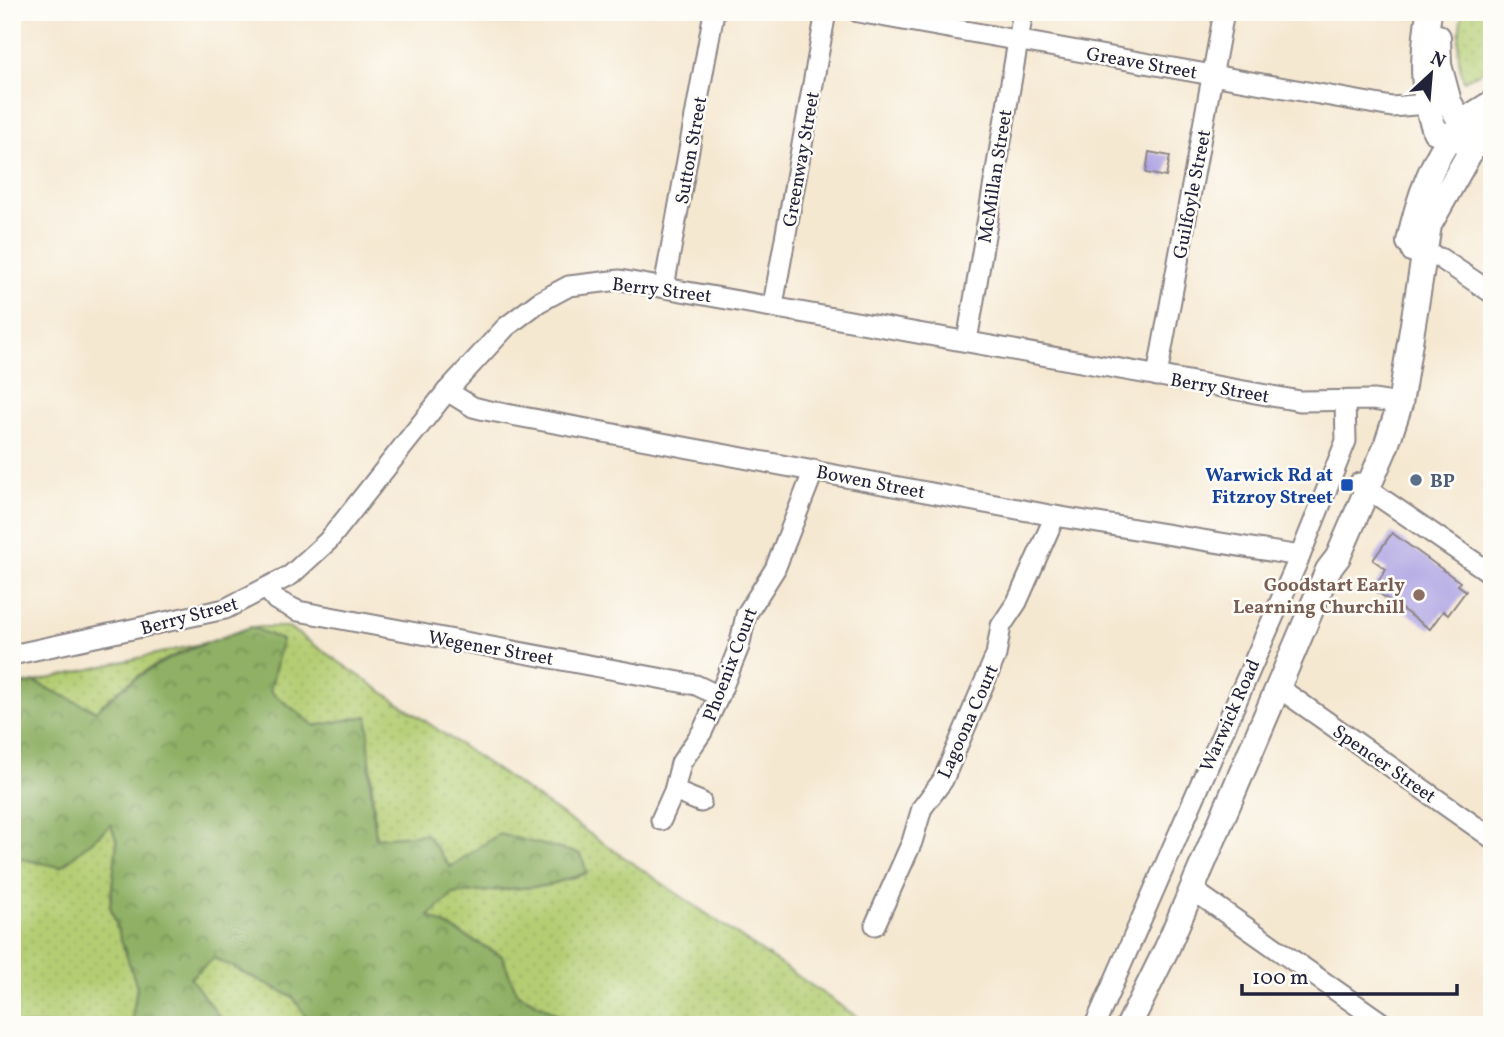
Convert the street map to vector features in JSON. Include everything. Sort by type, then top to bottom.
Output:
[{"type":"main road","points":[[1429,12],[1423,65],[1426,104],[1436,131],[1462,136]]},
{"type":"main road","points":[[1439,12],[1439,65],[1452,112],[1462,136]]},
{"type":"main road","name":"Warwick Road","points":[[1129,1025],[1193,890],[1328,570],[1330,557],[1364,486],[1393,402],[1415,252],[1429,225],[1462,136],[1492,103]]},
{"type":"main road","name":"Warwick Road","points":[[1462,136],[1492,128]]},
{"type":"main road","name":"Warwick Road","points":[[1140,1025],[1167,948]]},
{"type":"street","name":"Sutton Street","points":[[664,287],[715,12]]},
{"type":"street","name":"Greenway Street","points":[[774,305],[826,12]]},
{"type":"street","name":"Greave Street","points":[[859,12],[1392,107],[1426,104]]},
{"type":"street","name":"McMillan Street","points":[[967,341],[1023,12]]},
{"type":"street","name":"Guilfoyle Street","points":[[1157,376],[1224,12]]},
{"type":"street","points":[[1415,252],[1440,258],[1492,293]]},
{"type":"street","name":"Berry Street","points":[[12,655],[225,608],[267,590],[291,575],[328,541],[447,391],[506,327],[539,302],[569,286],[620,280],[774,305],[1300,401],[1393,402]]},
{"type":"street","name":"Bowen Street","points":[[447,391],[473,407],[485,410],[1055,516],[1300,556]]},
{"type":"street","name":"Warwick Road","points":[[1095,1025],[1300,556],[1346,441],[1345,401]]},
{"type":"street","name":"Phoenix Court","points":[[661,820],[674,791],[681,763],[702,732],[719,696],[739,647],[747,615],[775,569],[814,470]]},
{"type":"street","points":[[1364,486],[1492,573]]},
{"type":"street","name":"Lagoona Court","points":[[875,925],[912,842],[922,808],[943,780],[996,655],[1001,626],[1017,602],[1055,516]]},
{"type":"street","name":"Wegener Street","points":[[267,590],[276,600],[298,611],[696,685],[719,696]]},
{"type":"street","name":"Spencer Street","points":[[1279,688],[1492,838]]},
{"type":"street","points":[[674,791],[701,802]]},
{"type":"street","points":[[1193,890],[1385,1025]]},
{"type":"green space","points":[[1462,12],[1492,12],[1492,66],[1464,81],[1459,56]]},
{"type":"green space","points":[[251,627],[288,627],[869,1025],[577,1025],[517,993],[502,956],[429,916],[453,894],[545,886],[587,873],[581,854],[499,834],[450,867],[426,834],[376,838],[367,716],[315,726],[270,691],[282,640]]},
{"type":"green space","points":[[251,627],[282,640],[270,691],[315,726],[368,716],[370,780],[376,838],[426,834],[450,867],[499,834],[581,854],[587,873],[545,886],[453,894],[429,916],[502,956],[517,993],[577,1025],[311,1025],[293,997],[214,958],[190,978],[224,1022],[222,1025],[131,1025],[137,987],[110,906],[117,842],[111,825],[61,867],[12,857],[12,687],[34,682],[96,711],[132,681],[168,659]]},
{"type":"green space","points":[[208,642],[177,654],[148,670],[96,711],[34,682]]},
{"type":"green space","points":[[111,824],[117,842],[110,906],[137,987],[131,1025],[12,1025],[12,857],[61,867]]},
{"type":"green space","points":[[214,958],[293,997],[311,1025],[222,1025],[224,1023],[190,978]]},
{"type":"building","points":[[1149,152],[1170,156],[1166,177],[1146,173]]},
{"type":"building","points":[[1392,533],[1460,582],[1458,585],[1466,591],[1448,615],[1443,611],[1430,629],[1373,589],[1386,569],[1373,560]]},
{"type":"place","name":"BP","points":[[1416,480]]},
{"type":"place","name":"Warwick Rd at Fitzroy Street","points":[[1347,485]]},
{"type":"place","name":"Goodstart Early Learning Churchill","points":[[1419,595]]}]
